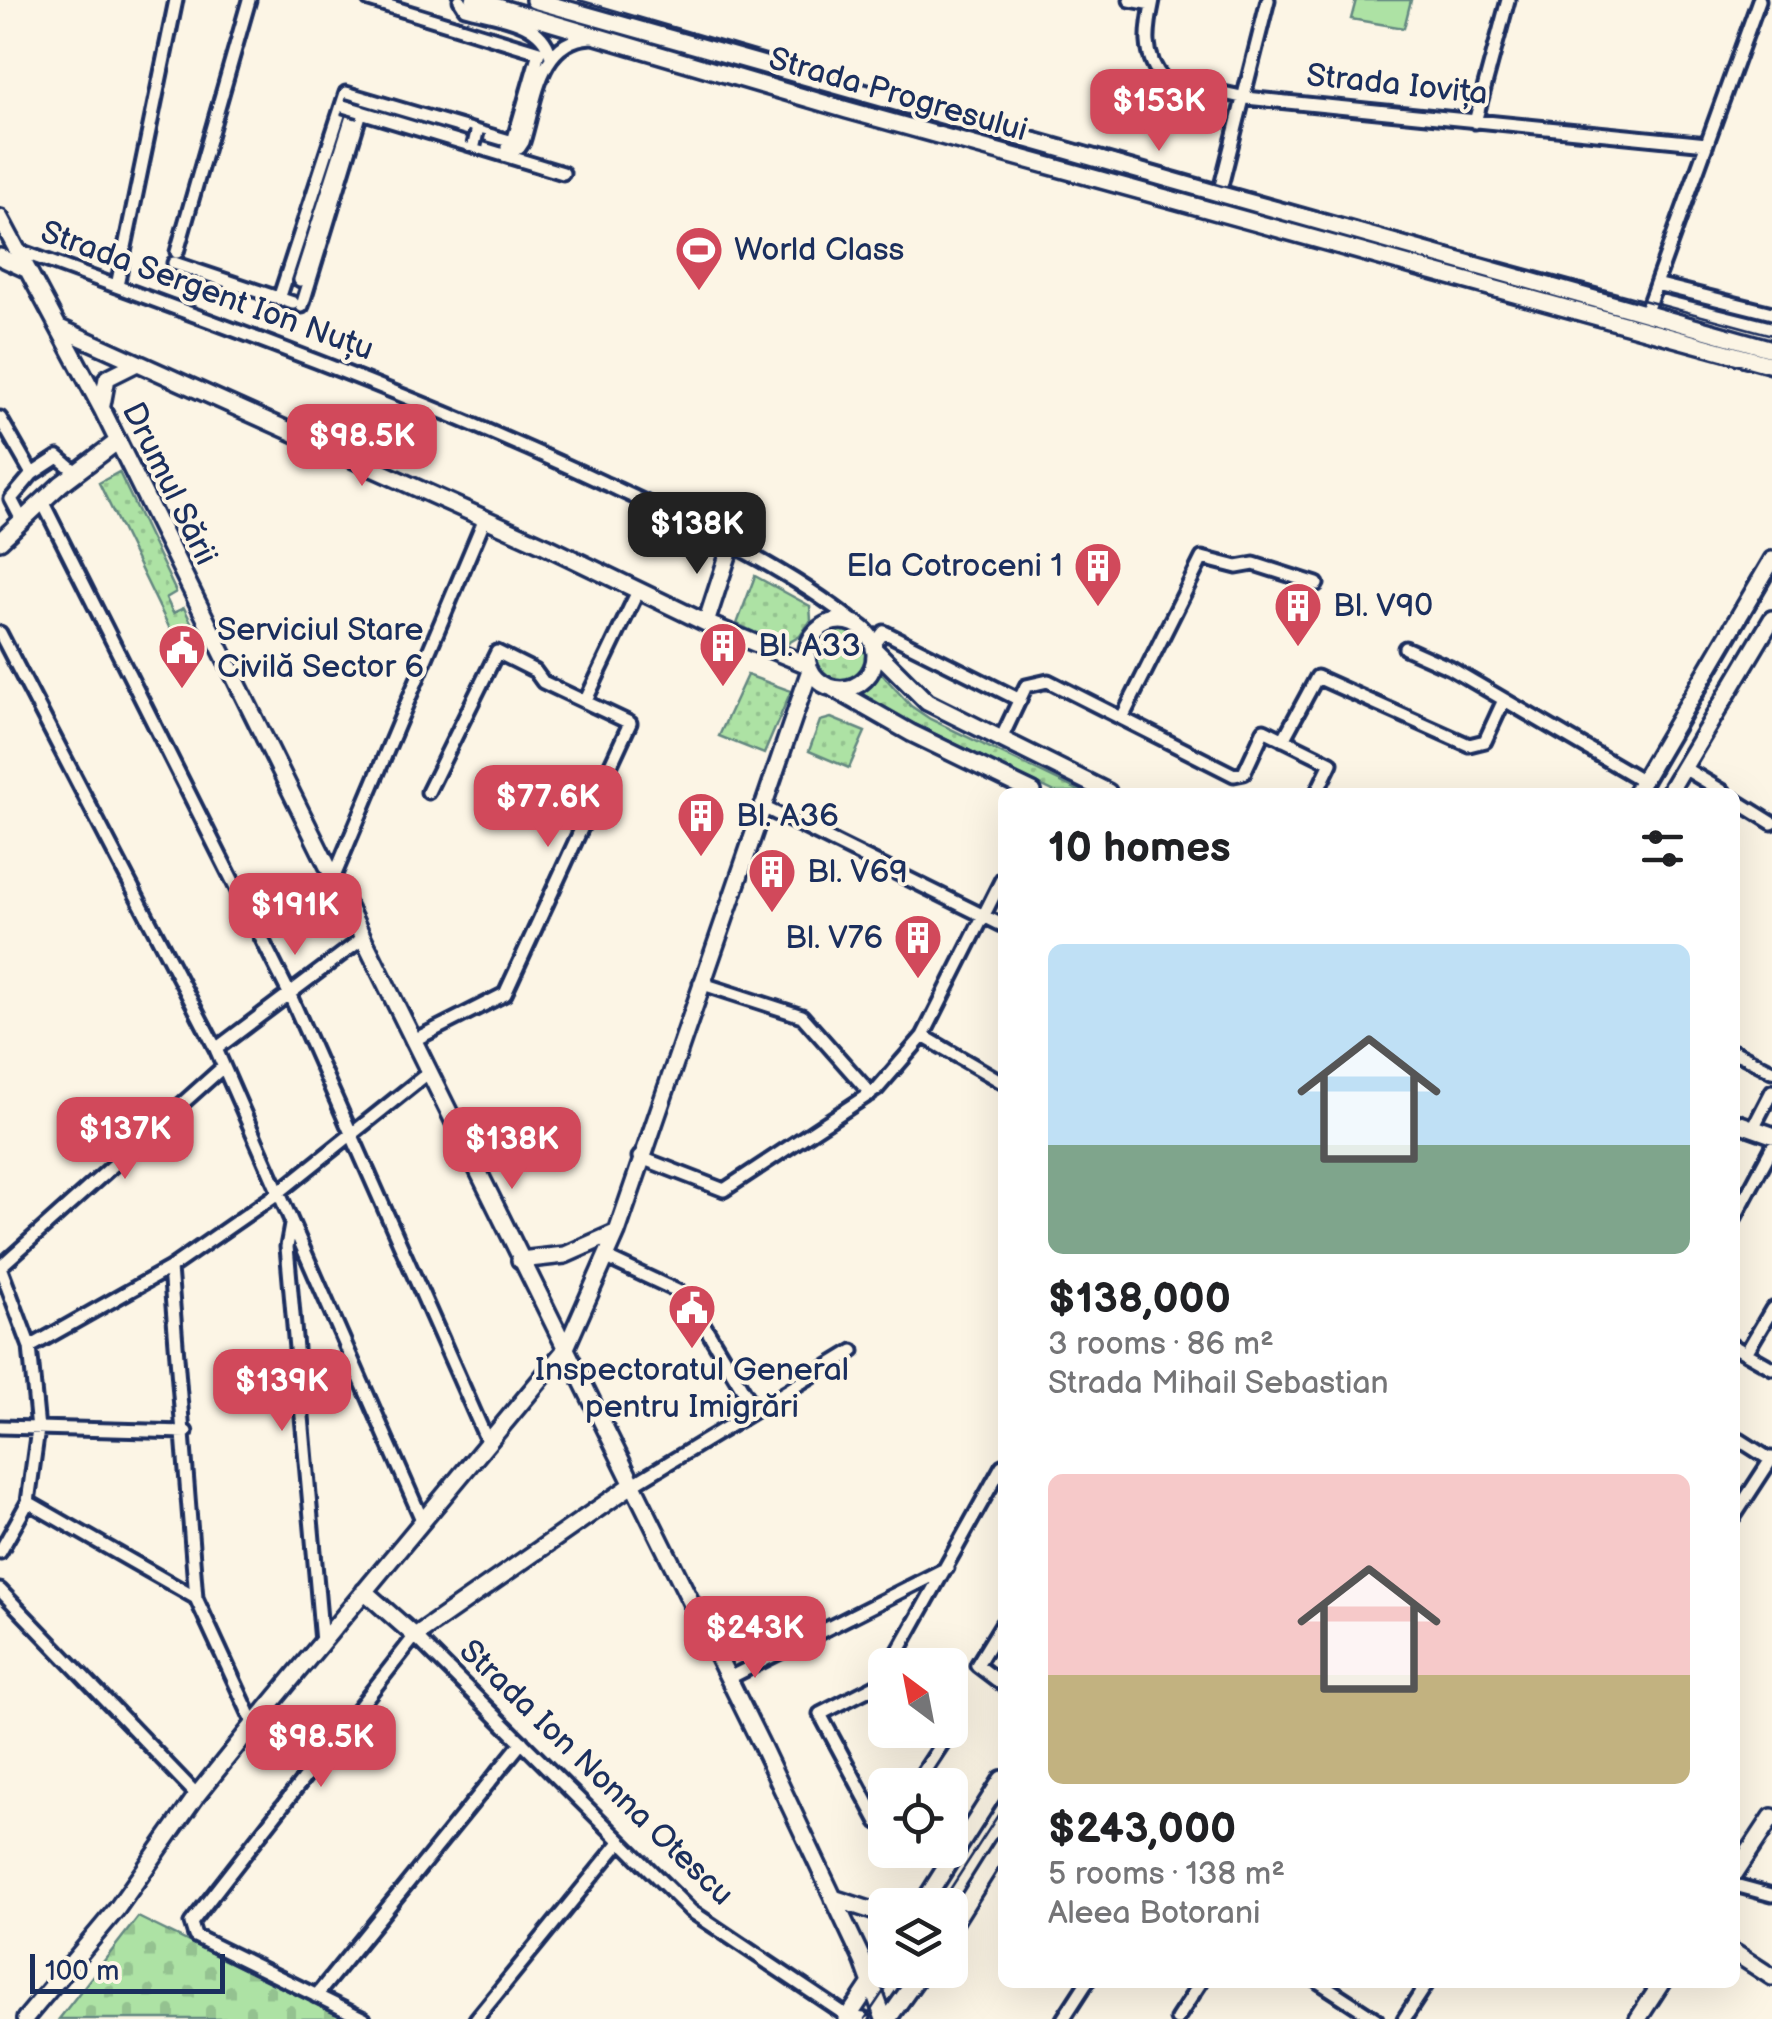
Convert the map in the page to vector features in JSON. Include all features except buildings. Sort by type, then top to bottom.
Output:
[{"type":"main road","name":"Strada Progresului","points":[[474,0],[1214,211],[1643,321],[1772,349]]},
{"type":"main road","name":"Strada Progresului","points":[[534,0],[1219,194],[1643,321],[1772,365]]},
{"type":"main road","points":[[703,68],[708,51]]},
{"type":"main road","points":[[1214,211],[1219,194]]},
{"type":"main road","name":"Drumul Sării","points":[[0,218],[102,408],[728,1678],[868,1976]]},
{"type":"main road","points":[[0,256],[28,270]]},
{"type":"main road","points":[[60,328],[809,668],[829,687],[912,734],[1025,788]]},
{"type":"main road","points":[[102,408],[107,378],[135,364]]},
{"type":"main road","points":[[0,542],[42,501],[118,441]]},
{"type":"main road","points":[[706,623],[731,546]]},
{"type":"main road","points":[[1640,787],[1772,560]]},
{"type":"main road","points":[[1672,788],[1772,619]]},
{"type":"main road","points":[[25,2019],[116,1910],[198,1794],[254,1724],[565,1350],[607,1258],[800,696],[809,668],[807,649],[818,630],[838,622],[859,626],[919,697],[1100,788]]},
{"type":"main road","points":[[800,696],[829,687],[845,689],[865,680],[874,660],[874,647]]},
{"type":"main road","points":[[1742,1119],[1772,1135]]},
{"type":"main road","points":[[520,1260],[565,1256],[616,1232]]},
{"type":"main road","points":[[415,1636],[632,1485]]},
{"type":"main road","name":"Strada Ion Nonna Otescu","points":[[364,1590],[415,1636]]},
{"type":"main road","points":[[933,1888],[998,1785]]},
{"type":"main road","points":[[1740,1865],[1772,1817]]},
{"type":"main road","points":[[968,1900],[998,1852]]},
{"type":"main road","points":[[833,1898],[868,1913]]},
{"type":"main road","points":[[1740,1956],[1772,1977]]},
{"type":"main road","points":[[853,2018],[868,1988]]},
{"type":"main road","name":"Drumul Sării","points":[[873,1988],[886,2019]]},
{"type":"main road","points":[[886,2019],[910,1988]]},
{"type":"main road","points":[[1638,2019],[1658,1988]]},
{"type":"street","points":[[117,286],[176,0]]},
{"type":"street","points":[[249,0],[175,258],[298,305],[360,112]]},
{"type":"street","points":[[342,106],[475,139],[513,142],[539,52],[369,0]]},
{"type":"street","points":[[300,280],[356,104],[519,148],[550,54],[547,41],[532,28],[465,8],[460,0]]},
{"type":"street","points":[[1130,0],[1152,2]]},
{"type":"street","points":[[1219,194],[1268,0]]},
{"type":"street","points":[[1475,122],[1508,0]]},
{"type":"street","points":[[1643,321],[1758,0]]},
{"type":"street","name":"Strada Iovița","points":[[1152,2],[1146,38],[1156,71],[1164,80],[1246,98],[1707,144]]},
{"type":"street","points":[[550,54],[568,41],[595,37]]},
{"type":"street","points":[[279,298],[346,93],[563,173]]},
{"type":"street","name":"Strada Sergent Ion Nuțu","points":[[17,250],[489,429],[731,546],[824,599],[859,626]]},
{"type":"street","points":[[1656,284],[1772,313]]},
{"type":"street","points":[[0,418],[32,474]]},
{"type":"street","points":[[22,520],[11,498],[32,474],[58,457],[76,472]]},
{"type":"street","points":[[42,501],[289,993],[488,1443]]},
{"type":"street","points":[[333,879],[485,518]]},
{"type":"street","points":[[1122,718],[1202,558],[1237,567],[1254,564],[1317,584]]},
{"type":"street","points":[[585,702],[638,590]]},
{"type":"street","points":[[874,647],[884,632],[1020,700]]},
{"type":"street","points":[[0,633],[216,1049],[422,1522]]},
{"type":"street","points":[[1405,648],[1450,668],[1640,787]]},
{"type":"street","points":[[412,1041],[505,994],[630,723],[497,652],[428,792]]},
{"type":"street","points":[[1283,740],[1317,677],[1470,745],[1485,741],[1504,702]]},
{"type":"street","points":[[1001,739],[1026,686],[1048,680],[1234,776],[1244,772],[1264,730],[1331,764],[1320,788]]},
{"type":"street","points":[[1684,768],[1717,788]]},
{"type":"street","points":[[1740,803],[1772,823]]},
{"type":"street","points":[[761,806],[998,923]]},
{"type":"street","points":[[639,1157],[724,1190],[874,1091],[923,1036],[998,888]]},
{"type":"street","points":[[216,1049],[362,939]]},
{"type":"street","points":[[700,983],[802,1016],[874,1091]]},
{"type":"street","points":[[923,1036],[998,1080]]},
{"type":"street","points":[[1740,1055],[1772,1071]]},
{"type":"street","points":[[0,1552],[28,1502],[38,1429],[30,1347],[0,1267],[224,1066]]},
{"type":"street","points":[[30,1347],[170,1268],[278,1193],[428,1073]]},
{"type":"street","points":[[1742,1119],[1772,1092]]},
{"type":"street","points":[[1740,1209],[1772,1148]]},
{"type":"street","points":[[291,1225],[287,1246],[322,1642]]},
{"type":"street","points":[[607,1258],[686,1295],[755,1410]]},
{"type":"street","points":[[170,1268],[186,1432],[196,1598],[254,1724]]},
{"type":"street","points":[[1772,1309],[1741,1350],[1772,1368]]},
{"type":"street","points":[[632,1485],[853,1350]]},
{"type":"street","points":[[0,1427],[186,1432]]},
{"type":"street","points":[[1740,1440],[1772,1459],[1740,1507]]},
{"type":"street","points":[[901,1648],[998,1473]]},
{"type":"street","points":[[28,1502],[196,1598]]},
{"type":"street","points":[[728,1678],[947,1568]]},
{"type":"street","points":[[0,1590],[198,1794]]},
{"type":"street","points":[[998,1631],[977,1665],[998,1681]]},
{"type":"street","points":[[364,2019],[191,1930],[191,1922],[415,1636]]},
{"type":"street","name":"Strada Ion Nonna Otescu","points":[[415,1636],[690,1911],[853,2018]]},
{"type":"street","points":[[868,1690],[820,1714],[868,1803]]},
{"type":"street","points":[[316,1996],[522,1742]]},
{"type":"street","points":[[476,2019],[620,1842]]},
{"type":"street","points":[[1740,1886],[1772,1895]]},
{"type":"street","points":[[1063,2019],[1083,1988]]},
{"type":"street","points":[[1177,2019],[1198,1988]]},
{"type":"street","points":[[1328,1988],[1376,2019]]},
{"type":"street","points":[[1404,2019],[1424,1988]]},
{"type":"green space","points":[[1356,0],[1411,0],[1404,28],[1351,19]]},
{"type":"green space","points":[[119,472],[176,592],[166,598],[173,613],[184,608],[206,652],[186,662],[99,483]]},
{"type":"green space","points":[[755,576],[810,606],[811,620],[800,636],[783,646],[737,624]]},
{"type":"green space","points":[[841,631],[858,638],[865,655],[858,672],[841,679],[824,672],[817,655],[824,638]]},
{"type":"green space","points":[[880,672],[911,706],[930,719],[1074,788],[1047,788],[861,698],[859,692]]},
{"type":"green space","points":[[747,675],[791,691],[764,754],[719,736]]},
{"type":"green space","points":[[831,718],[865,732],[849,768],[809,751],[820,721]]},
{"type":"green space","points":[[138,1917],[346,2019],[59,2019]]},
{"type":"tram line","points":[[579,0],[1222,186],[1772,335]]},
{"type":"tram line","points":[[1651,788],[1772,580]]},
{"type":"tram line","points":[[951,1888],[998,1815]]},
{"type":"tram line","points":[[865,2019],[886,1988]]},
{"type":"place","name":"World Class","points":[[699,292]]},
{"type":"place","name":"Ela Cotroceni 1","points":[[1098,608]]},
{"type":"place","name":"Bl. V90","points":[[1298,648]]},
{"type":"place","name":"Bl. A33","points":[[723,688]]},
{"type":"place","name":"Serviciul Stare Civilă Sector 6","points":[[182,690]]},
{"type":"place","name":"Bl. A36","points":[[701,858]]},
{"type":"place","name":"Bl. V69","points":[[772,914]]},
{"type":"place","name":"Bl. V76","points":[[918,980]]},
{"type":"place","name":"Inspectoratul General pentru Imigrări","points":[[692,1350]]}]
